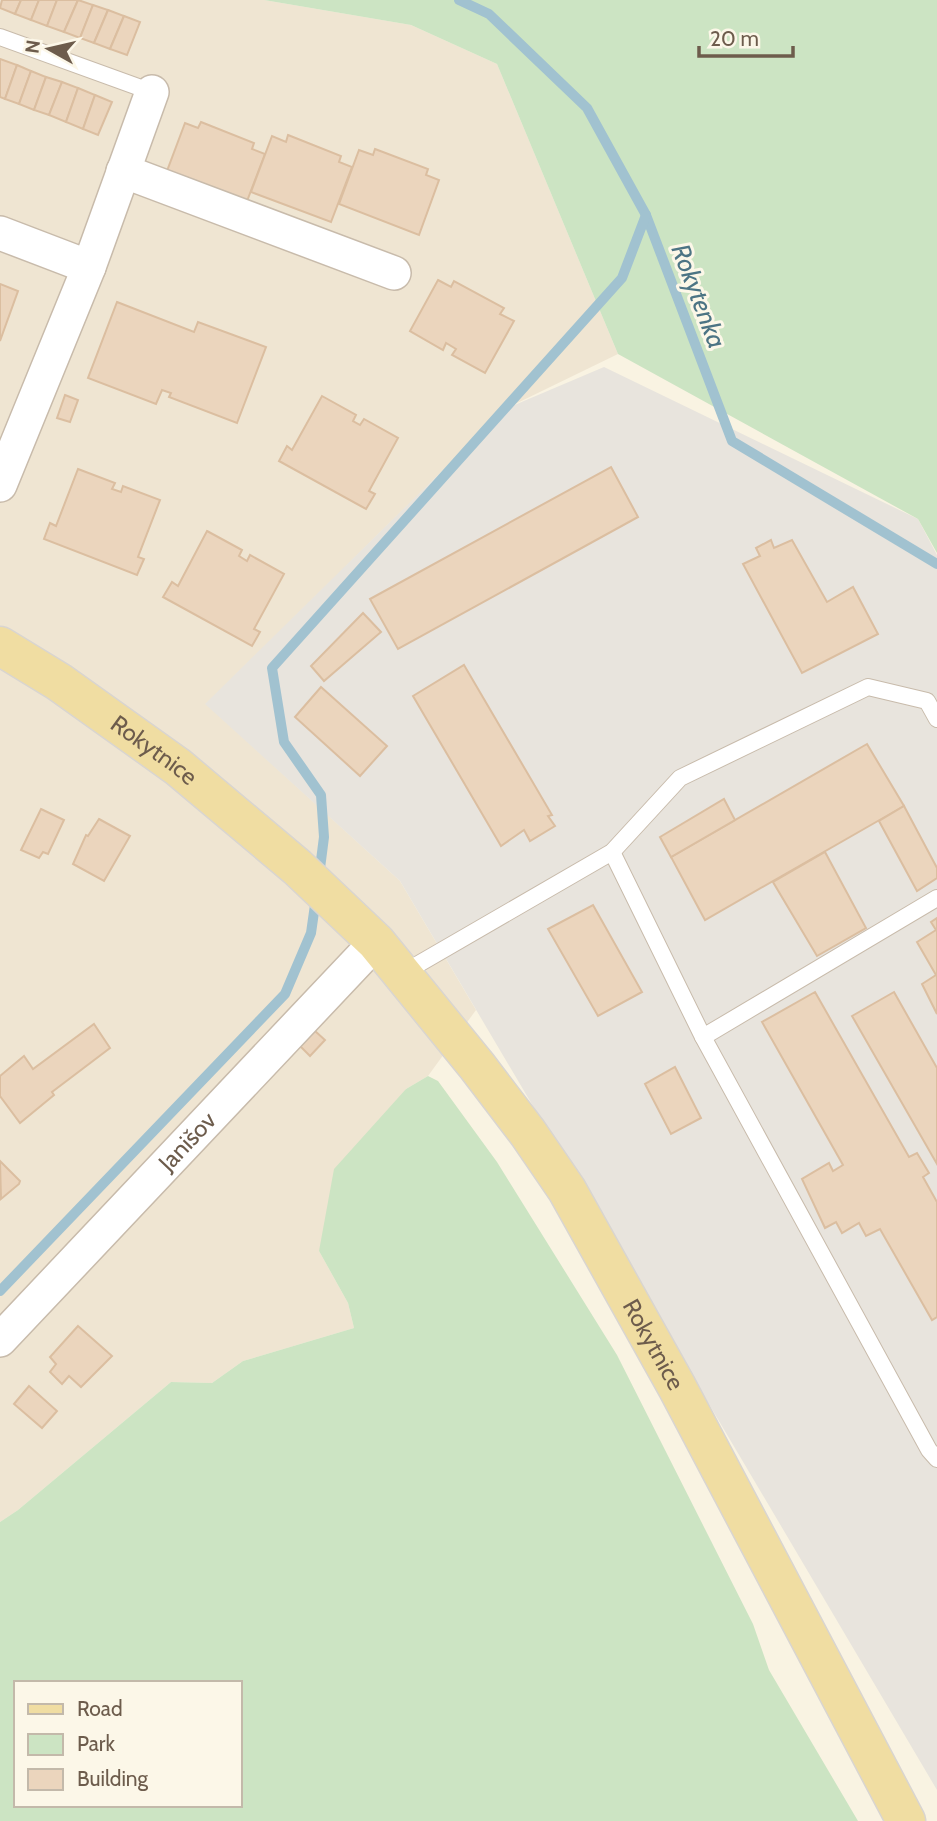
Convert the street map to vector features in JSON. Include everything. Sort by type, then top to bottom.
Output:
[{"type":"main road","name":"Rokytnice","points":[[0,646],[59,682],[178,767],[342,908],[402,973],[528,1133],[567,1190],[677,1387],[906,1821]]},
{"type":"street","points":[[0,485],[8,443],[89,267],[152,92]]},
{"type":"street","points":[[123,171],[394,274]]},
{"type":"street","points":[[0,233],[89,267]]},
{"type":"street","name":"Janišov","points":[[0,1340],[376,943]]},
{"type":"lane","points":[[0,37],[152,92]]},
{"type":"lane","points":[[402,973],[612,852],[680,778],[868,687],[927,701],[937,719]]},
{"type":"lane","points":[[612,852],[703,1037],[929,1450],[937,1459]]},
{"type":"lane","points":[[703,1037],[937,898]]},
{"type":"shaded area","points":[[0,0],[264,0],[411,25],[497,64],[618,354],[505,409],[206,704],[400,881],[476,1010],[428,1076],[406,1089],[319,1251],[348,1303],[354,1328],[243,1361],[212,1383],[171,1382],[18,1510],[0,1522]]},
{"type":"shaded area","points":[[604,367],[918,519],[937,555],[937,1790],[400,881],[205,704],[505,409]]},
{"type":"green space","points":[[264,0],[937,0],[937,553],[918,519],[618,354],[497,64],[411,25]]},
{"type":"green space","points":[[428,1076],[438,1081],[497,1162],[617,1355],[753,1624],[769,1670],[858,1821],[0,1821],[0,1522],[18,1510],[171,1382],[212,1383],[243,1361],[354,1328],[348,1303],[319,1251],[334,1169],[406,1089]]},
{"type":"building","points":[[2,0],[21,0],[15,14],[0,8]]},
{"type":"building","points":[[21,0],[39,0],[31,20],[15,14]]},
{"type":"building","points":[[39,0],[57,0],[47,26],[31,20]]},
{"type":"building","points":[[57,0],[78,0],[64,32],[47,26]]},
{"type":"building","points":[[78,0],[93,5],[80,38],[64,32]]},
{"type":"building","points":[[93,5],[108,10],[94,43],[80,38]]},
{"type":"building","points":[[108,10],[124,16],[110,49],[94,43]]},
{"type":"building","points":[[124,16],[140,22],[127,55],[110,49]]},
{"type":"building","points":[[0,59],[17,65],[5,99],[0,97]]},
{"type":"building","points":[[17,65],[31,71],[19,104],[5,99]]},
{"type":"building","points":[[31,71],[46,77],[34,110],[19,104]]},
{"type":"building","points":[[46,77],[62,82],[49,115],[34,110]]},
{"type":"building","points":[[62,82],[78,88],[66,122],[49,115]]},
{"type":"building","points":[[78,88],[95,95],[83,129],[66,122]]},
{"type":"building","points":[[95,95],[112,102],[98,135],[83,129]]},
{"type":"building","points":[[201,122],[254,143],[252,149],[265,154],[244,209],[164,179],[185,123],[198,128]]},
{"type":"building","points":[[288,135],[341,156],[339,162],[352,167],[331,222],[251,192],[272,136],[286,142]]},
{"type":"building","points":[[375,149],[428,169],[426,175],[439,180],[419,235],[339,204],[359,150],[373,155]]},
{"type":"building","points":[[438,280],[451,287],[454,281],[504,308],[500,314],[514,321],[485,373],[452,355],[456,349],[446,343],[443,350],[410,331]]},
{"type":"building","points":[[0,284],[18,291],[0,341]]},
{"type":"building","points":[[117,302],[194,332],[198,322],[266,347],[237,423],[169,397],[171,393],[162,390],[156,404],[88,378]]},
{"type":"building","points":[[65,395],[78,400],[70,422],[57,418]]},
{"type":"building","points":[[322,396],[356,415],[353,421],[360,425],[364,419],[398,438],[369,491],[375,494],[366,509],[279,461],[287,446],[292,450]]},
{"type":"building","points":[[611,467],[638,517],[398,649],[370,599]]},
{"type":"building","points":[[78,469],[115,483],[112,489],[121,492],[123,486],[160,500],[138,557],[144,559],[137,575],[44,539],[50,523],[56,526]]},
{"type":"building","points":[[207,531],[242,550],[239,556],[247,561],[250,555],[284,574],[254,629],[260,632],[252,646],[163,597],[172,582],[178,586]]},
{"type":"building","points":[[771,540],[774,548],[792,540],[827,602],[853,587],[878,634],[802,673],[743,564],[760,556],[756,548]]},
{"type":"building","points":[[363,613],[381,632],[324,681],[311,666]]},
{"type":"building","points":[[464,665],[552,815],[548,816],[555,826],[530,841],[524,830],[501,846],[413,696]]},
{"type":"building","points":[[321,687],[387,746],[360,776],[295,717]]},
{"type":"building","points":[[867,744],[904,806],[705,920],[671,857]]},
{"type":"building","points":[[724,799],[735,820],[671,857],[660,837]]},
{"type":"building","points":[[904,806],[937,868],[937,878],[917,891],[879,821]]},
{"type":"building","points":[[41,809],[64,820],[48,854],[43,852],[39,858],[21,850]]},
{"type":"building","points":[[99,819],[130,836],[104,881],[73,864],[86,835],[88,836]]},
{"type":"building","points":[[825,852],[866,928],[817,956],[773,882]]},
{"type":"building","points":[[593,905],[642,992],[598,1016],[548,929]]},
{"type":"building","points":[[937,918],[937,1014],[922,984],[936,975],[917,942],[936,930],[931,922]]},
{"type":"building","points":[[815,992],[909,1157],[917,1153],[929,1173],[923,1177],[937,1202],[937,1317],[932,1320],[880,1229],[866,1236],[859,1223],[842,1233],[836,1222],[825,1228],[802,1179],[829,1163],[833,1171],[843,1165],[762,1022]]},
{"type":"building","points":[[894,992],[937,1068],[937,1164],[852,1016]]},
{"type":"building","points":[[94,1024],[110,1048],[52,1092],[54,1095],[20,1123],[0,1096],[0,1076],[24,1056],[33,1069]]},
{"type":"building","points":[[315,1031],[325,1040],[310,1056],[300,1046]]},
{"type":"building","points":[[675,1067],[701,1118],[671,1134],[645,1084]]},
{"type":"building","points":[[0,1161],[20,1181],[1,1199]]},
{"type":"building","points":[[78,1326],[112,1356],[81,1387],[69,1376],[62,1384],[50,1372],[56,1364],[50,1357]]},
{"type":"building","points":[[29,1386],[57,1411],[42,1428],[14,1404]]},
{"type":"waterway","name":"Rokytenka","points":[[459,0],[489,14],[587,108],[646,215],[732,441],[937,564]]},
{"type":"waterway","points":[[319,876],[324,837],[321,795],[284,742],[272,668],[622,278],[646,215]]},
{"type":"waterway","points":[[0,1291],[285,994],[311,933],[316,898]]}]
